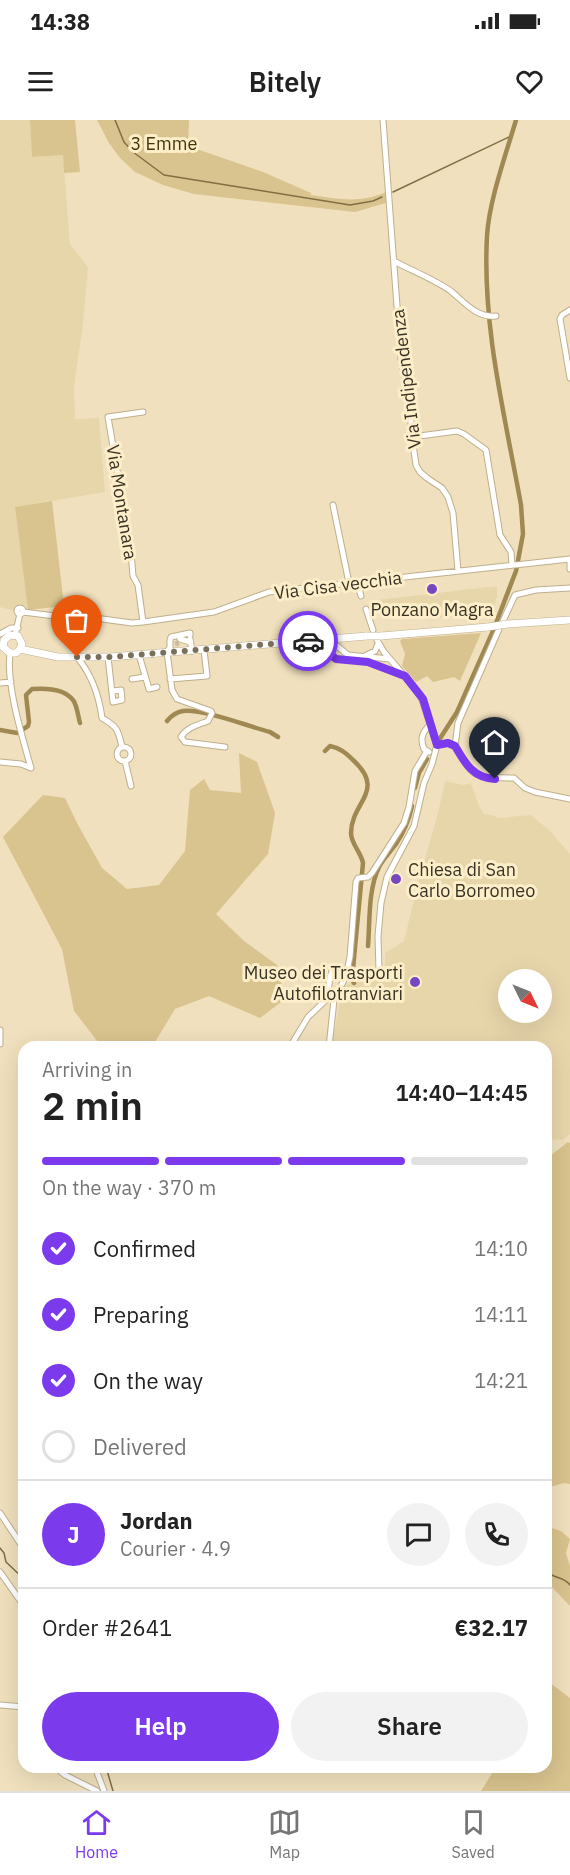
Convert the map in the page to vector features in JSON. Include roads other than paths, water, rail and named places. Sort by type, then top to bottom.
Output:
[{"type":"main road","points":[[20,649],[58,657],[108,657],[139,655],[173,641],[192,651],[367,636],[379,640],[505,623],[570,620]]},
{"type":"main road","points":[[16,632],[21,641],[20,649],[16,653],[10,653],[2,645],[6,637],[16,632]]},
{"type":"street","name":"Via Indipendenza","points":[[383,120],[400,359],[411,412],[416,465],[427,478],[442,488],[451,504],[458,571]]},
{"type":"street","points":[[394,261],[452,292],[465,305],[492,316]]},
{"type":"street","points":[[570,310],[560,319],[570,378]]},
{"type":"street","name":"Via Montanara","points":[[143,412],[108,417],[132,553],[133,576],[138,585],[143,622]]},
{"type":"street","points":[[412,437],[458,431],[486,450],[500,535],[511,552],[514,565]]},
{"type":"street","points":[[333,505],[349,583]]},
{"type":"street","points":[[570,559],[570,569]]},
{"type":"street","name":"Via Cisa vecchia","points":[[16,632],[22,613],[63,618],[74,622],[95,618],[132,623],[143,622],[214,612],[268,592],[570,559]]},
{"type":"street","points":[[357,582],[361,596]]},
{"type":"street","points":[[505,623],[515,595],[536,590],[570,588]]},
{"type":"street","points":[[366,609],[373,630]]},
{"type":"street","points":[[0,634],[10,628],[16,632]]},
{"type":"street","points":[[455,746],[458,723],[500,629]]},
{"type":"street","points":[[192,651],[190,633],[173,641],[170,679],[172,690],[177,699],[211,711],[211,716],[208,721],[190,727],[181,736],[182,739],[185,742],[225,747]]},
{"type":"street","points":[[341,649],[345,638]]},
{"type":"street","points":[[330,640],[348,655],[390,659]]},
{"type":"street","points":[[329,655],[330,640]]},
{"type":"street","points":[[362,656],[375,651],[379,640]]},
{"type":"street","points":[[379,640],[390,659],[423,699],[429,726],[437,745],[424,783],[414,826],[387,877],[381,903],[378,936],[379,970]]},
{"type":"street","points":[[314,641],[336,659],[368,662],[405,676]]},
{"type":"street","points":[[170,679],[207,676],[204,650]]},
{"type":"street","points":[[0,762],[21,764],[31,768],[11,682],[10,653]]},
{"type":"street","points":[[139,655],[149,689],[158,687]]},
{"type":"street","points":[[77,657],[87,669],[94,685],[102,718],[118,730],[122,747]]},
{"type":"street","points":[[108,657],[113,691]]},
{"type":"street","points":[[382,668],[390,659]]},
{"type":"street","points":[[132,679],[146,679]]},
{"type":"street","points":[[145,694],[146,679]]},
{"type":"street","points":[[0,683],[11,682]]},
{"type":"street","points":[[429,726],[425,729],[421,739],[424,749],[435,753]]},
{"type":"street","points":[[437,745],[448,743],[455,746],[468,767],[486,779],[514,778],[525,788],[535,792],[570,799]]},
{"type":"street","points":[[122,747],[127,748],[130,753],[129,758],[125,761]]},
{"type":"street","points":[[122,747],[117,751],[117,756],[125,761]]},
{"type":"street","points":[[330,1041],[334,1000],[347,971],[357,879],[372,873],[405,823],[415,771],[427,751]]},
{"type":"street","points":[[125,761],[131,786]]},
{"type":"street","points":[[294,1041],[308,1017],[327,999],[332,971],[338,968],[347,971]]},
{"type":"street","points":[[0,1030],[0,1044]]},
{"type":"street","points":[[0,1514],[18,1540]]},
{"type":"street","points":[[0,1572],[18,1598]]},
{"type":"street","points":[[0,1706],[18,1707]]},
{"type":"street","points":[[62,1773],[97,1791]]},
{"type":"street","points":[[96,1773],[104,1791]]},
{"type":"waterway","points":[[115,120],[124,142],[133,152],[164,175],[350,205],[382,197]]},
{"type":"waterway","points":[[439,740],[457,712],[493,631],[516,571],[523,534],[521,505],[491,338],[486,270],[488,222],[516,120]]},
{"type":"waterway","points":[[393,192],[511,136]]},
{"type":"waterway","points":[[0,730],[17,733],[28,726],[26,695],[32,689],[65,693],[76,705],[80,723]]},
{"type":"waterway","points":[[167,721],[174,714],[192,711],[226,718],[270,732],[278,737]]},
{"type":"waterway","points":[[325,751],[330,746],[343,751],[363,771],[367,780],[365,797],[352,822],[351,833],[363,863],[352,979],[354,983]]},
{"type":"waterway","points":[[415,788],[419,773],[427,759]]},
{"type":"waterway","points":[[368,946],[370,905],[375,876],[401,835],[412,806]]},
{"type":"waterway","points":[[0,1548],[6,1562],[18,1573]]},
{"type":"waterway","points":[[552,1575],[565,1580],[570,1585]]},
{"type":"waterway","points":[[108,1773],[113,1791]]},
{"type":"tunnel","points":[[175,644],[179,643]]},
{"type":"place","name":"Ponzano Magra","points":[[432,589]]},
{"type":"place","name":"Chiesa di San Carlo Borromeo","points":[[396,879]]},
{"type":"place","name":"Museo dei Trasporti Autofilotranviari","points":[[415,982]]},
{"type":"park label","name":"3 Emme","points":[[164,143]]}]
